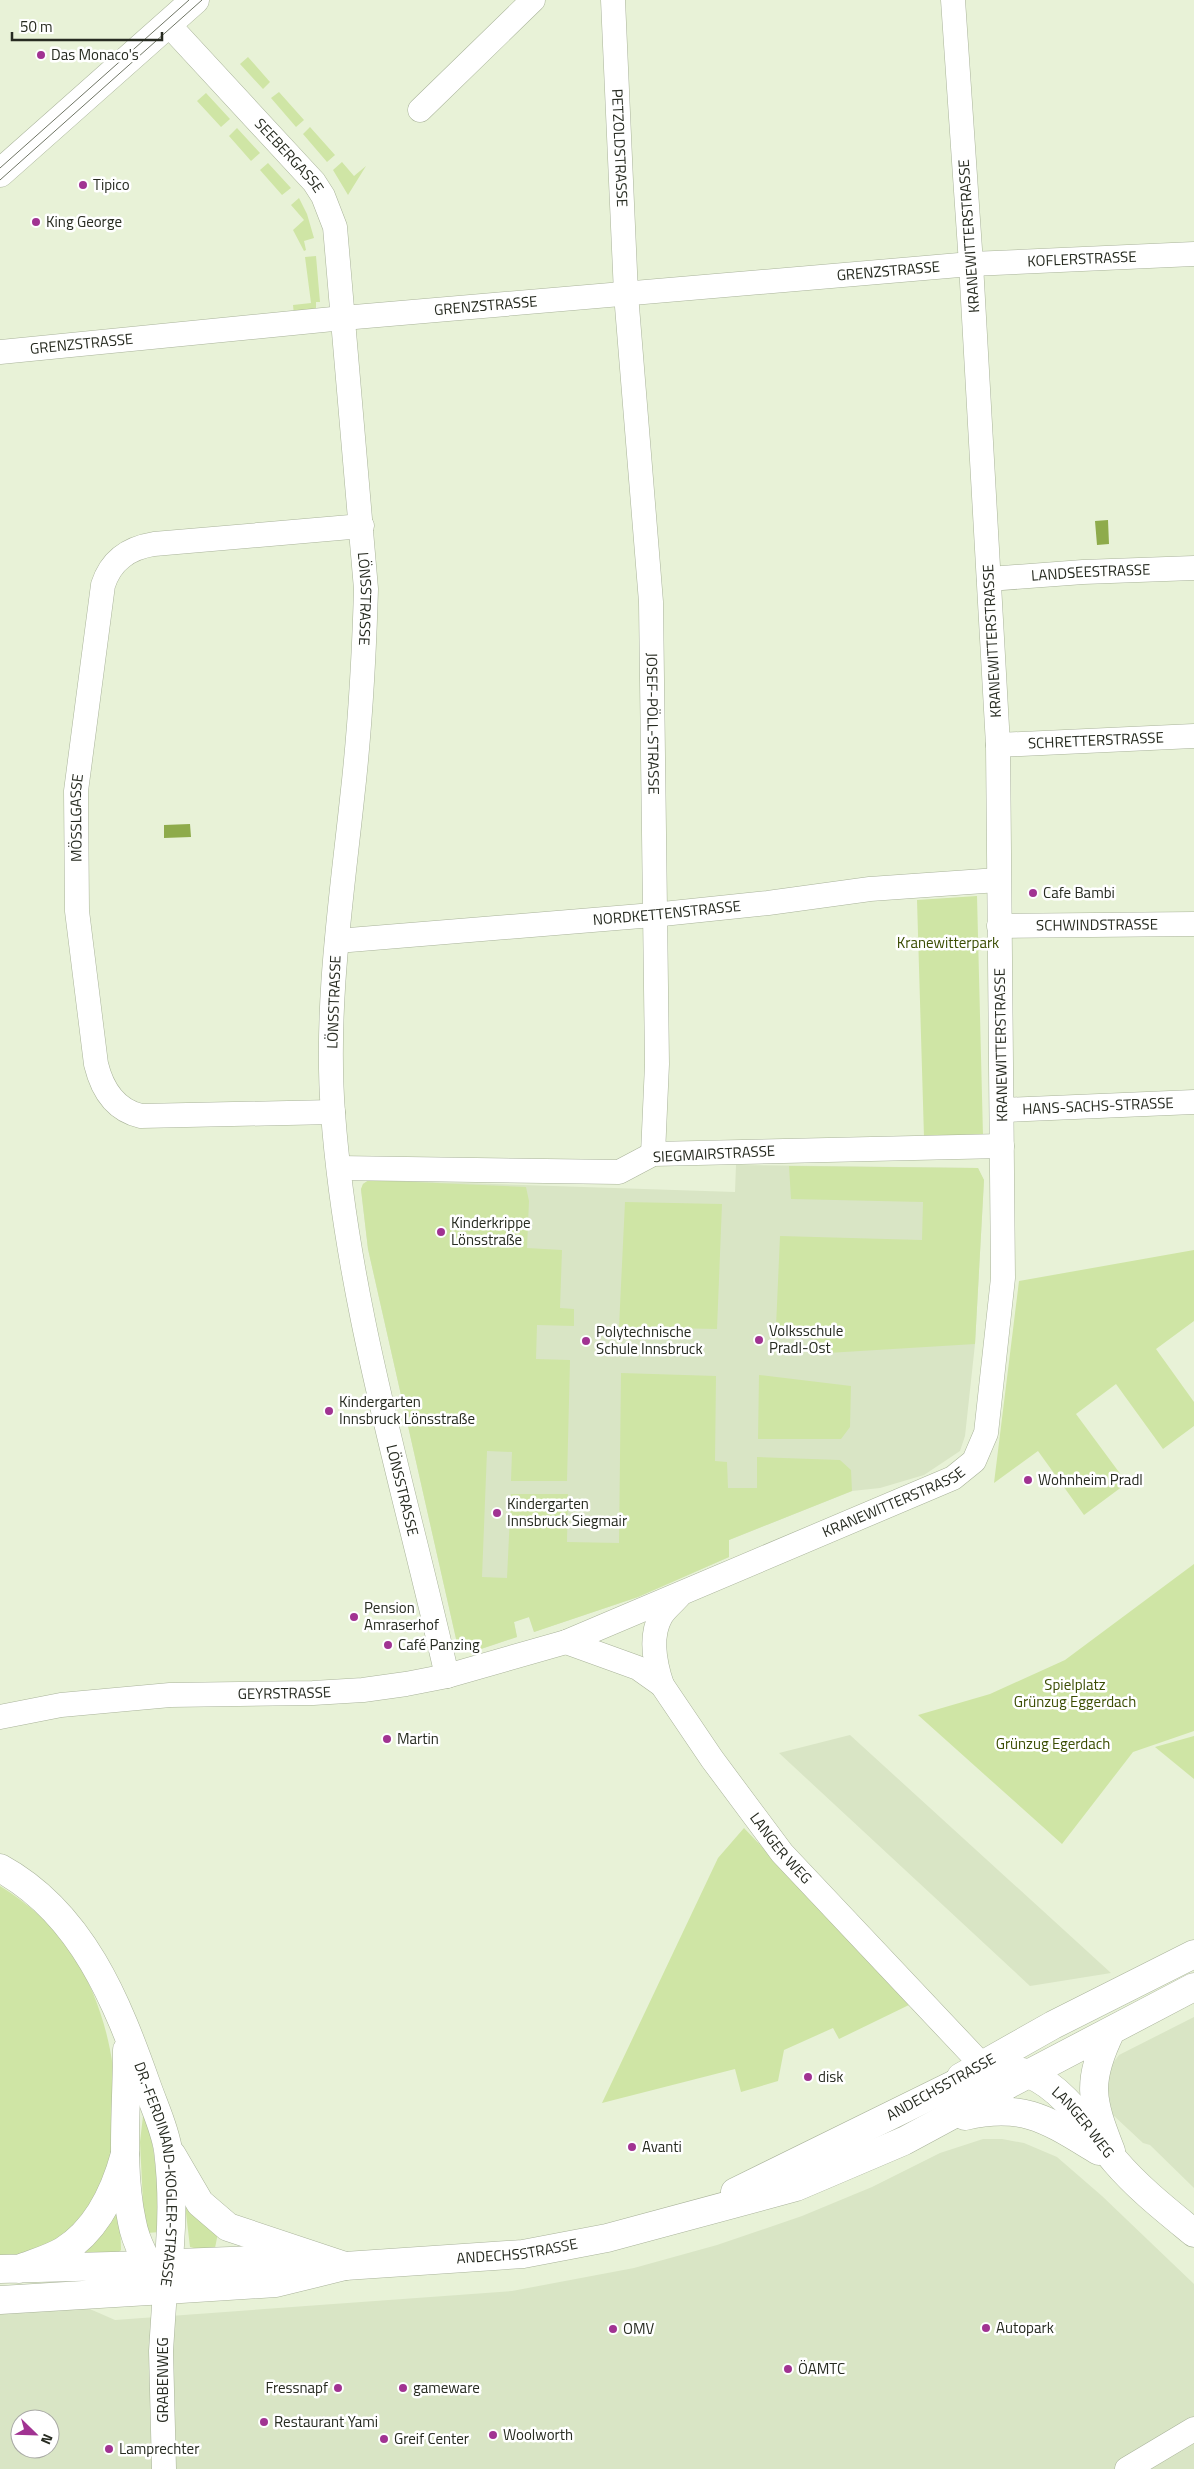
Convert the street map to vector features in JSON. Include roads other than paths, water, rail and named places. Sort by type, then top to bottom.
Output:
[{"type":"main road","points":[[0,173],[195,0]]},
{"type":"main road","name":"DR.-FERDINAND-KOGLER-STRASSE","points":[[0,1868],[23,1880],[46,1901],[79,1938],[128,2031],[168,2148],[173,2223],[159,2264],[165,2290]]},
{"type":"main road","name":"ANDECHSSTRASSE","points":[[165,2290],[276,2283],[345,2266],[523,2254],[607,2238],[796,2187],[904,2141],[940,2122],[1002,2074],[1052,2026],[1194,1954]]},
{"type":"main road","name":"ANDECHSSTRASSE","points":[[686,2216],[973,2075],[1002,2074],[1111,2031],[1194,1988]]},
{"type":"main road","name":"DR.-FERDINAND-KOGLER-STRASSE","points":[[128,2031],[125,2154],[132,2223],[140,2248],[159,2264]]},
{"type":"main road","points":[[1111,2031],[1100,2052],[1093,2088],[1095,2111],[1115,2162]]},
{"type":"main road","name":"LANGER WEG","points":[[1002,2074],[1035,2115]]},
{"type":"main road","name":"LANGER WEG","points":[[1002,2074],[1057,2092],[1115,2162],[1162,2207],[1194,2233]]},
{"type":"main road","name":"LANGER WEG","points":[[940,2122],[974,2114],[1009,2110],[1035,2115],[1115,2162]]},
{"type":"main road","points":[[168,2148],[200,2202],[228,2227],[345,2266]]},
{"type":"main road","points":[[10,2269],[59,2253],[83,2235],[101,2213],[120,2173],[125,2154]]},
{"type":"main road","name":"LANGER WEG","points":[[1162,2207],[1194,2248]]},
{"type":"main road","name":"ANDECHSSTRASSE","points":[[10,2269],[281,2259],[345,2266]]},
{"type":"main road","name":"ANDECHSSTRASSE","points":[[165,2290],[179,2272],[198,2262]]},
{"type":"main road","points":[[0,2300],[165,2290]]},
{"type":"street","points":[[420,110],[533,0]]},
{"type":"street","name":"PETZOLDSTRASSE","points":[[613,0],[626,294]]},
{"type":"street","name":"KRANEWITTERSTRASSE","points":[[566,1642],[953,1478],[974,1461],[986,1433],[1003,1278],[1003,1110],[998,880],[998,745],[971,264],[953,0]]},
{"type":"street","name":"SEEBERGASSE","points":[[168,24],[314,182],[324,196],[333,219],[339,246],[343,318]]},
{"type":"street","name":"KOFLERSTRASSE","points":[[971,264],[1194,254]]},
{"type":"street","name":"GRENZSTRASSE","points":[[0,352],[343,318],[971,264]]},
{"type":"street","name":"JOSEF-PÖLL-STRASSE","points":[[626,294],[651,602],[653,914],[657,1064],[653,1154]]},
{"type":"street","name":"LÖNSSTRASSE","points":[[343,318],[366,589],[364,649],[355,774],[337,941],[332,1039],[333,1112],[348,1244],[365,1328],[447,1676]]},
{"type":"street","name":"MÖSSLGASSE","points":[[333,1112],[141,1116],[125,1110],[109,1096],[99,1077],[96,1064],[77,911],[76,791],[103,585],[109,570],[122,555],[142,546],[154,544],[362,526]]},
{"type":"street","name":"LANDSEESTRASSE","points":[[989,579],[1083,572],[1194,568]]},
{"type":"street","name":"SCHRETTERSTRASSE","points":[[998,745],[1194,736]]},
{"type":"street","name":"NORDKETTENSTRASSE","points":[[337,941],[768,903],[870,889],[998,880]]},
{"type":"street","name":"SCHWINDSTRASSE","points":[[999,926],[1194,924]]},
{"type":"street","name":"HANS-SACHS-STRASSE","points":[[1003,1110],[1194,1102]]},
{"type":"street","name":"SIEGMAIRSTRASSE","points":[[339,1168],[619,1172],[653,1154],[1002,1146]]},
{"type":"street","points":[[662,1685],[655,1664],[654,1647],[660,1617],[681,1594]]},
{"type":"street","name":"GEYRSTRASSE","points":[[0,1716],[61,1705],[170,1695],[313,1693],[362,1690],[447,1676],[566,1642]]},
{"type":"street","name":"LANGER WEG","points":[[566,1642],[638,1668],[662,1685],[712,1758],[782,1853],[1002,2074]]},
{"type":"street","name":"GRABENWEG","points":[[164,2469],[161,2352],[165,2290]]},
{"type":"street","points":[[1127,2469],[1194,2429]]},
{"type":"tram line","points":[[0,168],[189,0]]},
{"type":"tram line","points":[[0,180],[202,0]]},
{"type":"place","name":"Das Monaco's","points":[[41,55]]},
{"type":"place","name":"Tipico","points":[[83,185]]},
{"type":"place","name":"King George","points":[[36,222]]},
{"type":"place","name":"Cafe Bambi","points":[[1033,893]]},
{"type":"place","name":"Kinderkrippe Lönsstraße","points":[[441,1232]]},
{"type":"place","name":"Volksschule Pradl-Ost","points":[[759,1340]]},
{"type":"place","name":"Polytechnische Schule Innsbruck","points":[[586,1341]]},
{"type":"place","name":"Kindergarten Innsbruck Lönsstraße","points":[[329,1411]]},
{"type":"place","name":"Wohnheim Pradl","points":[[1028,1480]]},
{"type":"place","name":"Kindergarten Innsbruck Siegmair","points":[[497,1513]]},
{"type":"place","name":"Pension Amraserhof","points":[[354,1617]]},
{"type":"place","name":"Café Panzing","points":[[388,1645]]},
{"type":"place","name":"Martin","points":[[387,1739]]},
{"type":"place","name":"disk","points":[[808,2077]]},
{"type":"place","name":"Avanti","points":[[632,2147]]},
{"type":"place","name":"Autopark","points":[[986,2328]]},
{"type":"place","name":"OMV","points":[[613,2329]]},
{"type":"place","name":"ÖAMTC","points":[[788,2369]]},
{"type":"place","name":"Fressnapf","points":[[338,2388]]},
{"type":"place","name":"gameware","points":[[403,2388]]},
{"type":"place","name":"Restaurant Yami","points":[[264,2422]]},
{"type":"place","name":"Woolworth","points":[[493,2435]]},
{"type":"place","name":"Greif Center","points":[[384,2439]]},
{"type":"place","name":"Lamprechter","points":[[109,2449]]},
{"type":"park label","name":"Kranewitterpark","points":[[948,943]]},
{"type":"park label","name":"Spielplatz Grünzug Eggerdach","points":[[1075,1694]]},
{"type":"park label","name":"Grünzug Egerdach","points":[[1053,1744]]}]
